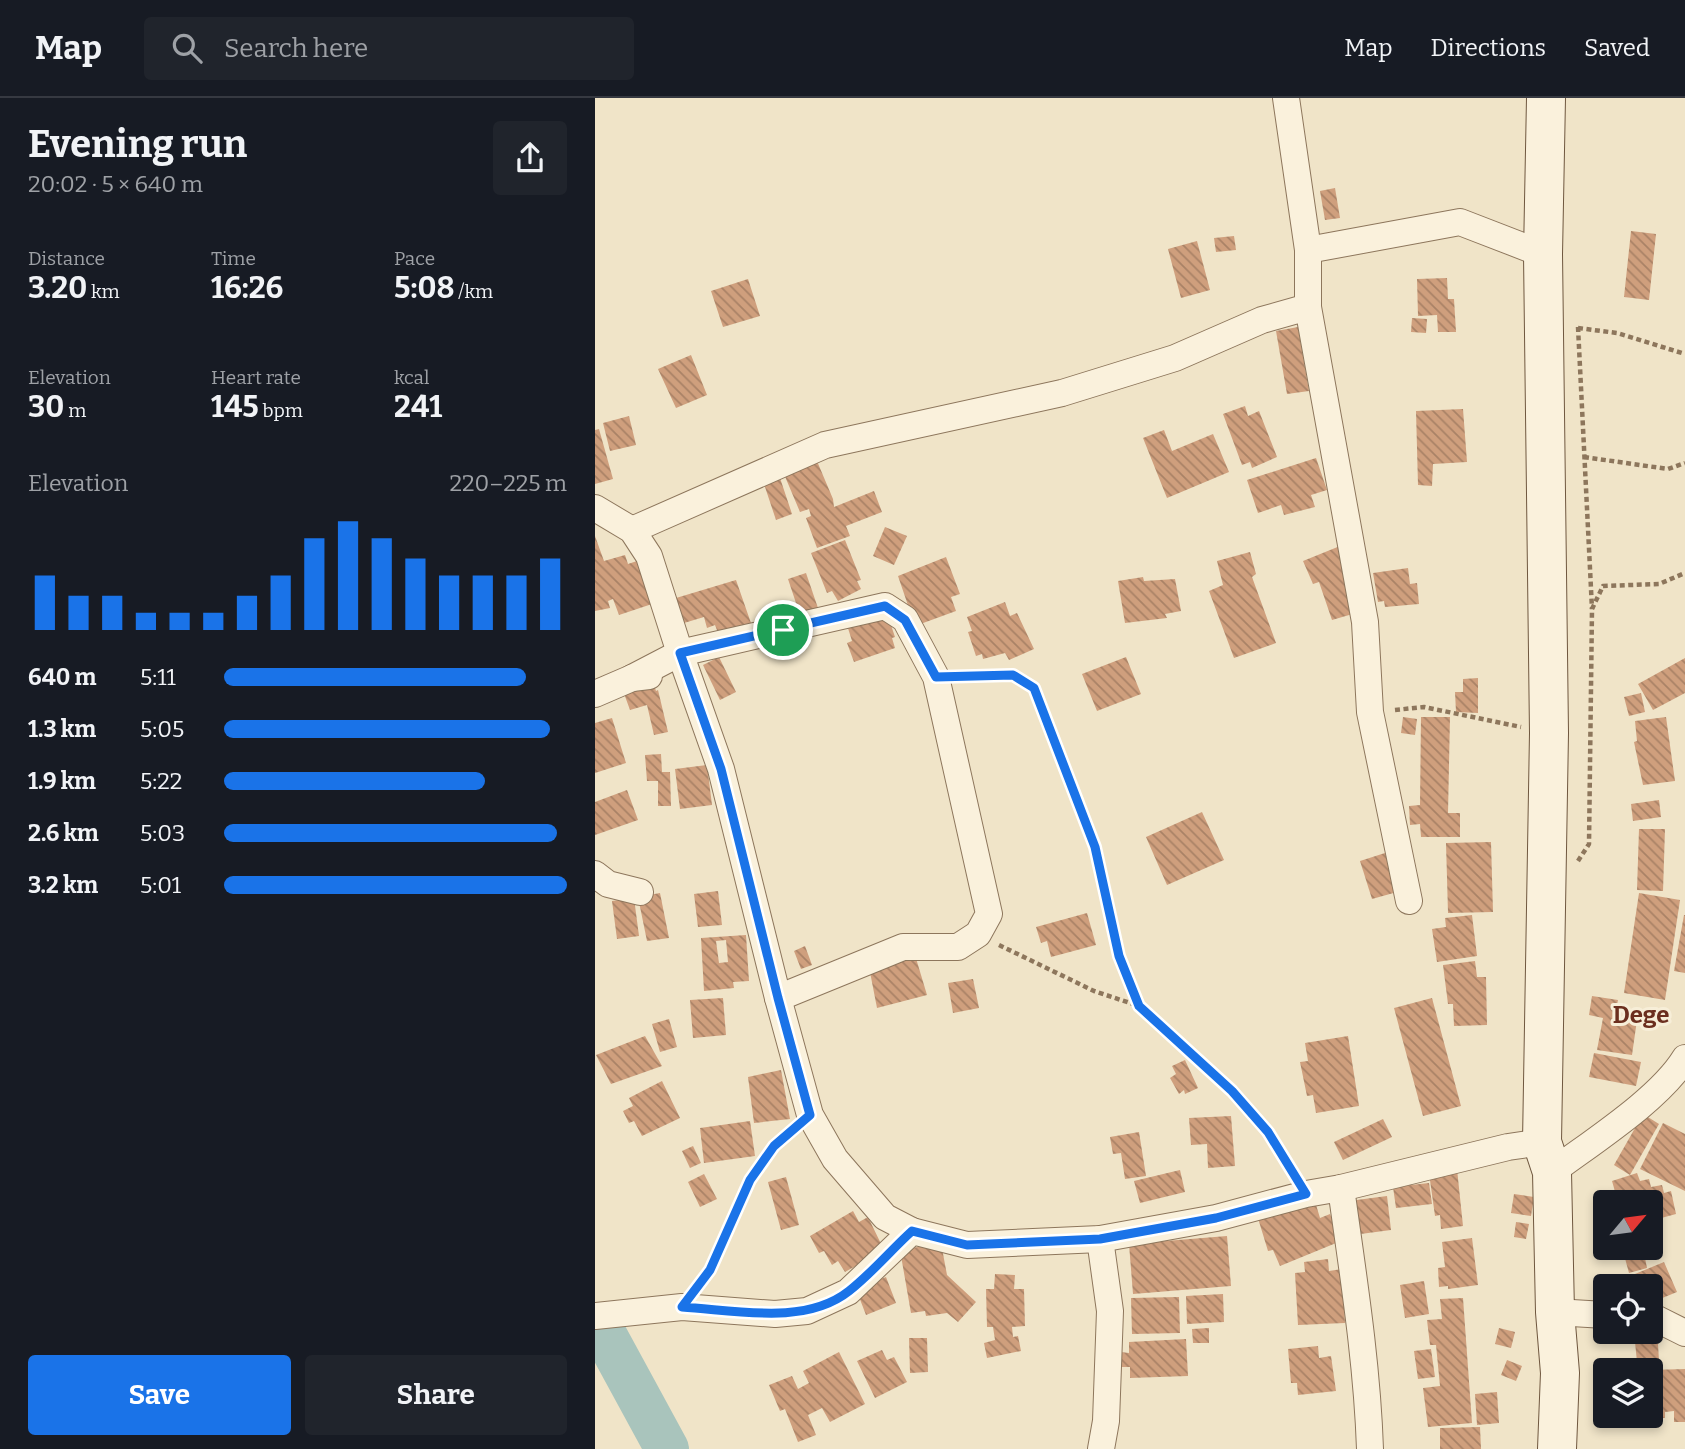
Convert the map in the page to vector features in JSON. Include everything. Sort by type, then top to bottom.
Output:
[{"type":"main road","points":[[1546,98],[1543,254],[1549,733],[1546,877],[1547,1157],[1560,1373],[1557,1449]]},
{"type":"street","points":[[1286,98],[1308,250],[1308,307],[1365,622],[1370,712],[1409,901]]},
{"type":"street","points":[[1308,250],[1460,222],[1543,254]]},
{"type":"street","points":[[632,530],[825,445],[1062,393],[1175,358],[1262,320],[1308,307]]},
{"type":"street","points":[[595,508],[632,530],[649,556],[721,769],[810,1115],[835,1159],[885,1217],[912,1231],[967,1245],[1100,1239],[1216,1218],[1508,1147],[1547,1157],[1651,1097],[1678,1070],[1685,1058]]},
{"type":"street","points":[[595,694],[632,678],[885,606],[905,620],[936,677],[989,914],[978,934],[958,947],[902,947],[778,998]]},
{"type":"street","points":[[595,874],[608,884],[640,892]]},
{"type":"street","points":[[1341,1188],[1359,1321],[1369,1411],[1370,1449]]},
{"type":"street","points":[[595,1316],[682,1307],[775,1314],[807,1311],[848,1292],[912,1231]]},
{"type":"street","points":[[1100,1239],[1110,1311],[1106,1421],[1101,1449]]},
{"type":"street","points":[[1555,1312],[1593,1314]]},
{"type":"street","points":[[1663,1322],[1685,1333]]},
{"type":"path","points":[[1546,877],[1576,864],[1589,844],[1593,609],[1578,315]]},
{"type":"path","points":[[1578,328],[1617,333],[1685,354]]},
{"type":"path","points":[[1584,457],[1668,469],[1685,463]]},
{"type":"path","points":[[1593,609],[1603,586],[1659,584],[1685,573]]},
{"type":"path","points":[[936,677],[1013,675],[1034,688],[1095,847],[1119,956],[1139,1006]]},
{"type":"path","points":[[1370,712],[1424,707],[1549,733]]},
{"type":"path","points":[[978,934],[1094,992],[1139,1006],[1232,1091],[1268,1132],[1306,1194]]},
{"type":"path","points":[[682,1307],[710,1270],[750,1180],[774,1146],[810,1115]]},
{"type":"building","points":[[1335,188],[1340,218],[1325,220],[1320,191]]},
{"type":"building","points":[[1631,231],[1656,234],[1649,300],[1624,297]]},
{"type":"building","points":[[1234,236],[1236,250],[1216,252],[1214,238]]},
{"type":"building","points":[[1197,241],[1210,290],[1181,298],[1168,249]]},
{"type":"building","points":[[1447,278],[1448,299],[1454,299],[1456,332],[1438,332],[1437,315],[1418,316],[1417,279]]},
{"type":"building","points":[[748,279],[760,316],[723,327],[711,291]]},
{"type":"building","points":[[1412,318],[1427,319],[1426,333],[1411,332]]},
{"type":"building","points":[[1298,327],[1309,391],[1287,394],[1276,331]]},
{"type":"building","points":[[691,355],[707,395],[676,408],[658,369]]},
{"type":"building","points":[[1245,406],[1248,416],[1259,411],[1277,457],[1252,468],[1250,462],[1242,465],[1223,414]]},
{"type":"building","points":[[1463,409],[1467,462],[1433,464],[1432,486],[1418,485],[1416,411]]},
{"type":"building","points":[[629,416],[636,445],[610,451],[603,423]]},
{"type":"building","points":[[599,429],[613,479],[595,484],[595,430]]},
{"type":"building","points":[[1164,430],[1172,451],[1213,434],[1229,472],[1167,498],[1143,438]]},
{"type":"building","points":[[814,454],[834,507],[874,491],[882,512],[846,526],[850,536],[817,548],[806,518],[811,516],[809,509],[800,512],[781,467]]},
{"type":"building","points":[[1316,458],[1327,490],[1311,495],[1315,507],[1284,515],[1281,505],[1258,513],[1247,480]]},
{"type":"building","points":[[779,475],[792,514],[776,520],[763,481]]},
{"type":"building","points":[[885,527],[907,536],[894,565],[873,556]]},
{"type":"building","points":[[595,536],[604,561],[625,555],[628,564],[637,561],[652,604],[619,615],[613,599],[608,601],[610,608],[595,611]]},
{"type":"building","points":[[845,540],[861,580],[857,581],[861,589],[838,601],[832,591],[827,593],[811,553]]},
{"type":"building","points":[[1340,546],[1356,613],[1332,620],[1319,582],[1313,584],[1303,561]]},
{"type":"building","points":[[1250,552],[1256,574],[1252,577],[1276,643],[1234,658],[1209,591],[1223,585],[1217,561]]},
{"type":"building","points":[[946,557],[960,594],[951,597],[956,611],[915,626],[898,576]]},
{"type":"building","points":[[1408,568],[1410,584],[1417,583],[1419,604],[1385,607],[1384,601],[1378,602],[1373,573]]},
{"type":"building","points":[[806,573],[819,611],[801,618],[788,579]]},
{"type":"building","points":[[1143,577],[1144,581],[1175,579],[1181,611],[1165,614],[1167,618],[1125,623],[1118,581]]},
{"type":"building","points":[[736,580],[752,626],[720,638],[715,625],[707,628],[704,617],[684,623],[676,598]]},
{"type":"building","points":[[1005,602],[1010,616],[1017,613],[1034,649],[1009,660],[1005,653],[983,659],[982,654],[976,656],[968,632],[972,631],[967,617]]},
{"type":"building","points":[[887,613],[895,637],[892,638],[895,648],[854,662],[847,643],[852,641],[847,625]]},
{"type":"building","points":[[719,657],[736,692],[720,700],[703,665]]},
{"type":"building","points":[[1126,657],[1141,694],[1097,711],[1082,674]]},
{"type":"building","points":[[1685,658],[1685,693],[1653,710],[1638,684]]},
{"type":"building","points":[[1478,678],[1478,713],[1456,712],[1455,692],[1463,692],[1463,679]]},
{"type":"building","points":[[652,679],[656,691],[658,690],[668,732],[654,735],[647,705],[630,710],[622,688]]},
{"type":"building","points":[[1641,693],[1645,712],[1629,716],[1624,697]]},
{"type":"building","points":[[1403,717],[1417,719],[1415,735],[1401,733]]},
{"type":"building","points":[[1421,717],[1450,717],[1448,813],[1460,813],[1460,837],[1421,837],[1420,824],[1410,825],[1409,806],[1420,805]]},
{"type":"building","points":[[1666,717],[1675,781],[1643,785],[1634,742],[1637,741],[1635,721]]},
{"type":"building","points":[[612,718],[626,763],[595,773],[595,723]]},
{"type":"building","points":[[661,754],[662,772],[670,772],[671,806],[658,806],[658,781],[647,781],[645,755]]},
{"type":"building","points":[[707,765],[712,805],[680,809],[675,769]]},
{"type":"building","points":[[627,790],[638,820],[595,835],[595,802]]},
{"type":"building","points":[[1659,800],[1661,817],[1633,821],[1631,804]]},
{"type":"building","points":[[1202,812],[1224,860],[1167,885],[1146,837]]},
{"type":"building","points":[[1639,829],[1665,829],[1663,891],[1637,890]]},
{"type":"building","points":[[1491,842],[1493,912],[1448,913],[1446,843]]},
{"type":"building","points":[[1385,853],[1397,892],[1372,899],[1360,861]]},
{"type":"building","points":[[718,891],[722,925],[698,927],[694,894]]},
{"type":"building","points":[[660,893],[669,938],[647,941],[638,897]]},
{"type":"building","points":[[1639,893],[1680,900],[1665,1000],[1624,993]]},
{"type":"building","points":[[634,898],[639,936],[617,939],[612,901]]},
{"type":"building","points":[[1087,913],[1096,945],[1051,957],[1047,941],[1041,943],[1036,927]]},
{"type":"building","points":[[1472,915],[1477,956],[1437,962],[1432,929],[1446,927],[1445,918]]},
{"type":"building","points":[[1685,915],[1685,973],[1674,971]]},
{"type":"building","points":[[746,935],[749,981],[733,982],[734,988],[704,991],[701,938]],"holes":[[[726,940],[728,962],[719,963],[716,941]]]},
{"type":"building","points":[[805,946],[812,965],[801,969],[794,951]]},
{"type":"building","points":[[915,955],[927,995],[877,1008],[870,972]]},
{"type":"building","points":[[1475,961],[1477,977],[1486,977],[1487,1025],[1454,1026],[1453,1004],[1448,1004],[1443,965]]},
{"type":"building","points":[[973,979],[979,1008],[953,1013],[948,983]]},
{"type":"building","points":[[1592,996],[1618,1000],[1616,1010],[1638,1013],[1632,1055],[1597,1050],[1603,1018],[1589,1015]]},
{"type":"building","points":[[723,998],[726,1035],[693,1038],[690,1000]]},
{"type":"building","points":[[1432,998],[1461,1106],[1423,1116],[1394,1008]]},
{"type":"building","points":[[669,1019],[677,1047],[660,1052],[652,1024]]},
{"type":"building","points":[[645,1036],[662,1066],[611,1084],[596,1055]]},
{"type":"building","points":[[1348,1036],[1359,1106],[1316,1113],[1313,1095],[1307,1096],[1300,1062],[1308,1061],[1305,1043]]},
{"type":"building","points":[[1594,1053],[1641,1062],[1636,1086],[1589,1077]]},
{"type":"building","points":[[1185,1060],[1198,1088],[1185,1094],[1184,1090],[1179,1094],[1170,1078],[1176,1074],[1172,1066]]},
{"type":"building","points":[[781,1070],[790,1119],[754,1123],[748,1077]]},
{"type":"building","points":[[662,1081],[680,1118],[642,1136],[634,1121],[629,1123],[623,1111],[633,1106],[629,1098]]},
{"type":"building","points":[[1643,1114],[1659,1124],[1630,1175],[1614,1165]]},
{"type":"building","points":[[1231,1116],[1235,1166],[1208,1168],[1207,1144],[1191,1145],[1189,1118]]},
{"type":"building","points":[[1383,1119],[1392,1137],[1343,1160],[1334,1142]]},
{"type":"building","points":[[750,1121],[755,1156],[704,1163],[700,1128]]},
{"type":"building","points":[[1663,1123],[1685,1134],[1685,1191],[1640,1169]]},
{"type":"building","points":[[1139,1132],[1146,1176],[1125,1179],[1121,1153],[1113,1154],[1110,1137]]},
{"type":"building","points":[[693,1146],[701,1163],[690,1168],[682,1151]]},
{"type":"building","points":[[1457,1169],[1463,1226],[1441,1229],[1440,1215],[1435,1216],[1429,1173]]},
{"type":"building","points":[[1180,1170],[1185,1192],[1140,1203],[1134,1181]]},
{"type":"building","points":[[1637,1173],[1640,1181],[1649,1179],[1651,1187],[1662,1185],[1664,1193],[1671,1191],[1676,1214],[1663,1218],[1663,1190],[1615,1190],[1612,1181]]},
{"type":"building","points":[[704,1174],[717,1199],[700,1207],[688,1182]]},
{"type":"building","points":[[786,1177],[799,1225],[781,1230],[768,1182]]},
{"type":"building","points":[[1429,1183],[1432,1204],[1396,1208],[1393,1187]]},
{"type":"building","points":[[1514,1194],[1534,1197],[1531,1216],[1511,1213]]},
{"type":"building","points":[[1387,1196],[1391,1230],[1353,1235],[1349,1201]]},
{"type":"building","points":[[1314,1198],[1320,1218],[1330,1214],[1341,1241],[1280,1266],[1273,1250],[1268,1251],[1257,1215]]},
{"type":"building","points":[[853,1211],[859,1222],[868,1217],[884,1250],[845,1272],[838,1261],[832,1265],[824,1251],[819,1253],[810,1236]]},
{"type":"building","points":[[1516,1222],[1529,1224],[1526,1239],[1514,1237]]},
{"type":"building","points":[[1227,1236],[1231,1286],[1133,1294],[1129,1244]]},
{"type":"building","points":[[1472,1238],[1478,1285],[1448,1289],[1448,1286],[1439,1287],[1438,1268],[1445,1267],[1442,1242]]},
{"type":"building","points":[[941,1243],[947,1275],[976,1302],[958,1322],[947,1313],[926,1316],[925,1311],[911,1313],[900,1250]]},
{"type":"building","points":[[1328,1259],[1329,1271],[1342,1269],[1345,1323],[1298,1325],[1295,1273],[1305,1272],[1304,1262]]},
{"type":"building","points":[[1625,1260],[1645,1260],[1647,1268],[1629,1273]]},
{"type":"building","points":[[1664,1262],[1677,1292],[1663,1298],[1663,1274],[1635,1274]]},
{"type":"building","points":[[995,1274],[1015,1275],[1014,1289],[1024,1289],[1025,1326],[1012,1327],[1013,1337],[1018,1336],[1021,1351],[987,1358],[984,1343],[995,1340],[993,1327],[987,1327],[986,1289],[994,1289]]},
{"type":"building","points":[[886,1277],[896,1303],[866,1315],[856,1289]]},
{"type":"building","points":[[1424,1281],[1429,1314],[1405,1318],[1400,1285]]},
{"type":"building","points":[[1223,1294],[1224,1322],[1187,1324],[1186,1296]]},
{"type":"building","points":[[1179,1297],[1180,1333],[1132,1334],[1131,1298]]},
{"type":"building","points":[[1463,1298],[1472,1423],[1428,1427],[1423,1388],[1440,1386],[1436,1345],[1430,1345],[1427,1320],[1442,1319],[1440,1299]]},
{"type":"building","points":[[1209,1328],[1209,1343],[1193,1343],[1192,1329]]},
{"type":"building","points":[[1499,1328],[1515,1332],[1511,1348],[1495,1344]]},
{"type":"building","points":[[909,1338],[927,1338],[928,1372],[910,1373]]},
{"type":"building","points":[[1186,1339],[1188,1376],[1130,1378],[1130,1367],[1120,1367],[1121,1352],[1129,1353],[1129,1342]]},
{"type":"building","points":[[1635,1344],[1658,1344],[1659,1358],[1637,1358]]},
{"type":"building","points":[[1318,1346],[1319,1358],[1331,1356],[1336,1391],[1298,1395],[1297,1383],[1291,1383],[1288,1349]]},
{"type":"building","points":[[1431,1349],[1435,1377],[1418,1379],[1414,1351]]},
{"type":"building","points":[[882,1350],[887,1360],[894,1357],[907,1382],[875,1398],[857,1361]]},
{"type":"building","points":[[839,1352],[865,1404],[830,1422],[822,1408],[808,1415],[816,1435],[798,1442],[785,1409],[780,1411],[769,1385],[792,1376],[798,1389],[809,1383],[803,1371]]},
{"type":"building","points":[[1507,1360],[1522,1366],[1516,1381],[1501,1375]]},
{"type":"building","points":[[1685,1369],[1685,1422],[1674,1422],[1674,1411],[1665,1412],[1663,1418],[1663,1370]]},
{"type":"building","points":[[1497,1392],[1499,1423],[1477,1425],[1475,1394]]},
{"type":"building","points":[[1480,1427],[1481,1449],[1440,1449],[1440,1428]]},
{"type":"waterway","points":[[605,1335],[667,1449]]},
{"type":"district","name":"Dege","points":[[1641,1015]]},
{"type":"route","points":[[885,606],[905,620],[936,677],[1013,675],[1034,688],[1095,847],[1119,956],[1139,1006],[1232,1091],[1268,1132],[1306,1194],[1216,1218],[1100,1239],[967,1245],[912,1231],[848,1292],[807,1311],[775,1314],[682,1307],[710,1270],[750,1180],[774,1146],[810,1115],[721,769],[680,653],[783,630],[885,606]]}]
